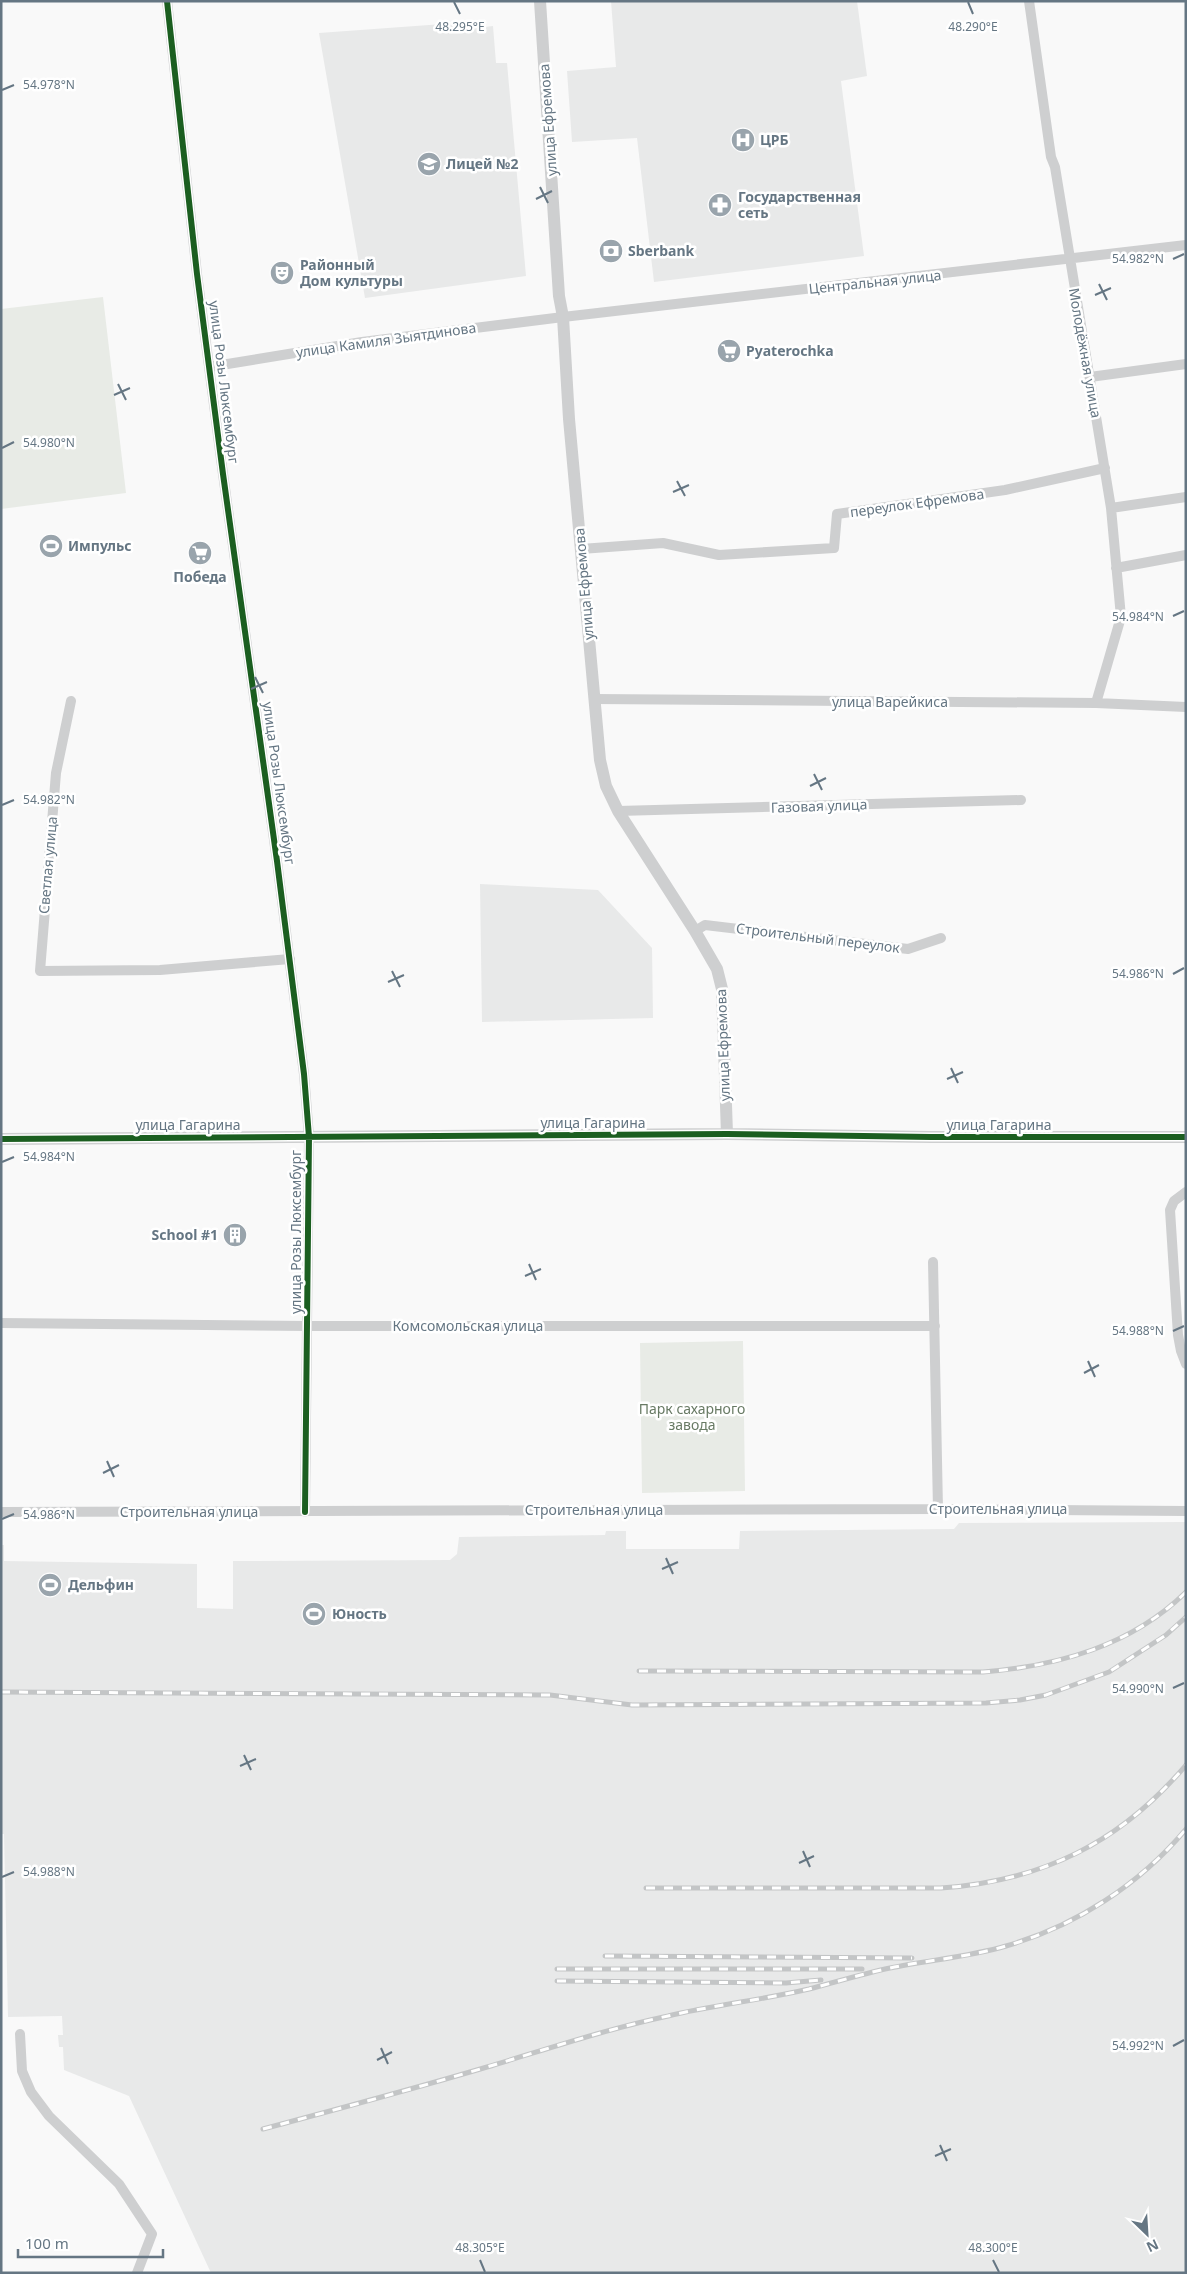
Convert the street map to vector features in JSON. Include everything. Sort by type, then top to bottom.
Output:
[{"type":"street","name":"улица Розы Люксембург","points":[[167,1],[209,367],[304,1074],[309,1137],[305,1512]]},
{"type":"street","name":"улица Ефремова","points":[[540,1],[559,296],[563,317],[569,419],[600,760],[606,786],[618,812],[695,931],[717,969],[722,989],[727,1134]]},
{"type":"street","name":"Молодёжная улица","points":[[1029,1],[1051,157],[1055,167],[1111,508],[1121,617],[1096,703]]},
{"type":"street","name":"Центральная улица","points":[[563,317],[1186,245]]},
{"type":"street","name":"улица Камиля Зыятдинова","points":[[209,367],[362,342],[563,317]]},
{"type":"street","points":[[1090,377],[1186,364]]},
{"type":"street","name":"переулок Ефремова","points":[[581,549],[663,543],[719,555],[834,548],[837,514],[1005,490],[1104,468]]},
{"type":"street","points":[[1111,508],[1186,497]]},
{"type":"street","points":[[1116,568],[1186,555]]},
{"type":"street","name":"улица Варейкиса","points":[[594,699],[1096,703],[1186,707]]},
{"type":"street","name":"Светлая улица","points":[[71,701],[56,773],[40,971],[160,970],[290,959]]},
{"type":"street","name":"Газовая улица","points":[[618,812],[1021,800]]},
{"type":"street","name":"Строительный переулок","points":[[695,931],[705,925],[908,949],[940,938]]},
{"type":"street","name":"улица Гагарина","points":[[1,1139],[727,1134],[940,1137],[1186,1137]]},
{"type":"street","points":[[1186,1192],[1174,1201],[1170,1210],[1178,1335],[1186,1364]]},
{"type":"street","points":[[933,1262],[938,1509]]},
{"type":"street","name":"Комсомольская улица","points":[[1,1323],[308,1326],[935,1326]]},
{"type":"street","name":"Строительная улица","points":[[1,1512],[938,1509],[1186,1511]]},
{"type":"street","points":[[20,2034],[22,2071],[31,2092],[49,2116],[119,2184],[152,2234],[137,2273]]},
{"type":"shaded area","name":"ЦРБ","points":[[611,1],[857,1],[867,76],[841,81],[864,256],[654,282],[637,138],[572,142],[567,71],[616,67]]},
{"type":"shaded area","name":"Лицей №2","points":[[484,21],[485,27],[493,26],[496,63],[507,63],[526,276],[365,298],[319,33]]},
{"type":"shaded area","points":[[480,884],[598,890],[652,948],[653,1018],[482,1022]]},
{"type":"shaded area","points":[[1186,1522],[1186,2273],[211,2273],[129,2096],[64,2070],[63,2047],[59,2047],[58,2035],[63,2035],[62,2016],[8,2017],[4,1834],[1,1834],[1,1545],[4,1545],[4,1561],[197,1564],[197,1608],[233,1609],[233,1561],[450,1560],[457,1554],[459,1537],[605,1535],[606,1531],[626,1531],[626,1549],[739,1549],[740,1531],[954,1529],[959,1523]]},
{"type":"green space","points":[[103,297],[126,493],[1,509],[1,309]]},
{"type":"green space","name":"Парк сахарного завода","points":[[743,1341],[745,1491],[642,1493],[640,1343]]},
{"type":"railway","points":[[639,1671],[983,1672],[1039,1665],[1092,1650],[1117,1639],[1165,1611],[1186,1592]]},
{"type":"railway","points":[[1,1692],[550,1695],[632,1705],[986,1703],[1020,1700],[1046,1695],[1109,1672],[1166,1635],[1186,1617]]},
{"type":"railway","points":[[646,1888],[941,1888],[978,1884],[1013,1877],[1046,1867],[1077,1853],[1106,1836],[1134,1816],[1161,1792],[1186,1765]]},
{"type":"railway","points":[[263,2129],[645,2021],[791,1993],[890,1968],[978,1953],[1006,1946],[1057,1927],[1105,1901],[1148,1868],[1186,1829]]},
{"type":"railway","points":[[605,1956],[912,1958]]},
{"type":"railway","points":[[557,1969],[862,1969]]},
{"type":"railway","points":[[557,1981],[786,1983],[821,1980]]},
{"type":"cycle path","points":[[167,1],[197,274],[304,1074],[309,1137],[305,1512]]},
{"type":"cycle path","points":[[1,1139],[727,1134],[931,1137],[1186,1137]]},
{"type":"place","name":"ЦРБ","points":[[743,140]]},
{"type":"place","name":"Лицей №2","points":[[429,164]]},
{"type":"place","name":"Государственная сеть","points":[[720,205]]},
{"type":"place","name":"Sberbank","points":[[611,251]]},
{"type":"place","name":"Районный Дом культуры","points":[[282,273]]},
{"type":"place","name":"Pyaterochka","points":[[729,351]]},
{"type":"place","name":"Импульс","points":[[51,546]]},
{"type":"place","name":"Победа","points":[[200,553]]},
{"type":"place","name":"School #1","points":[[235,1235]]},
{"type":"place","name":"Дельфин","points":[[50,1585]]},
{"type":"place","name":"Юность","points":[[314,1614]]}]
